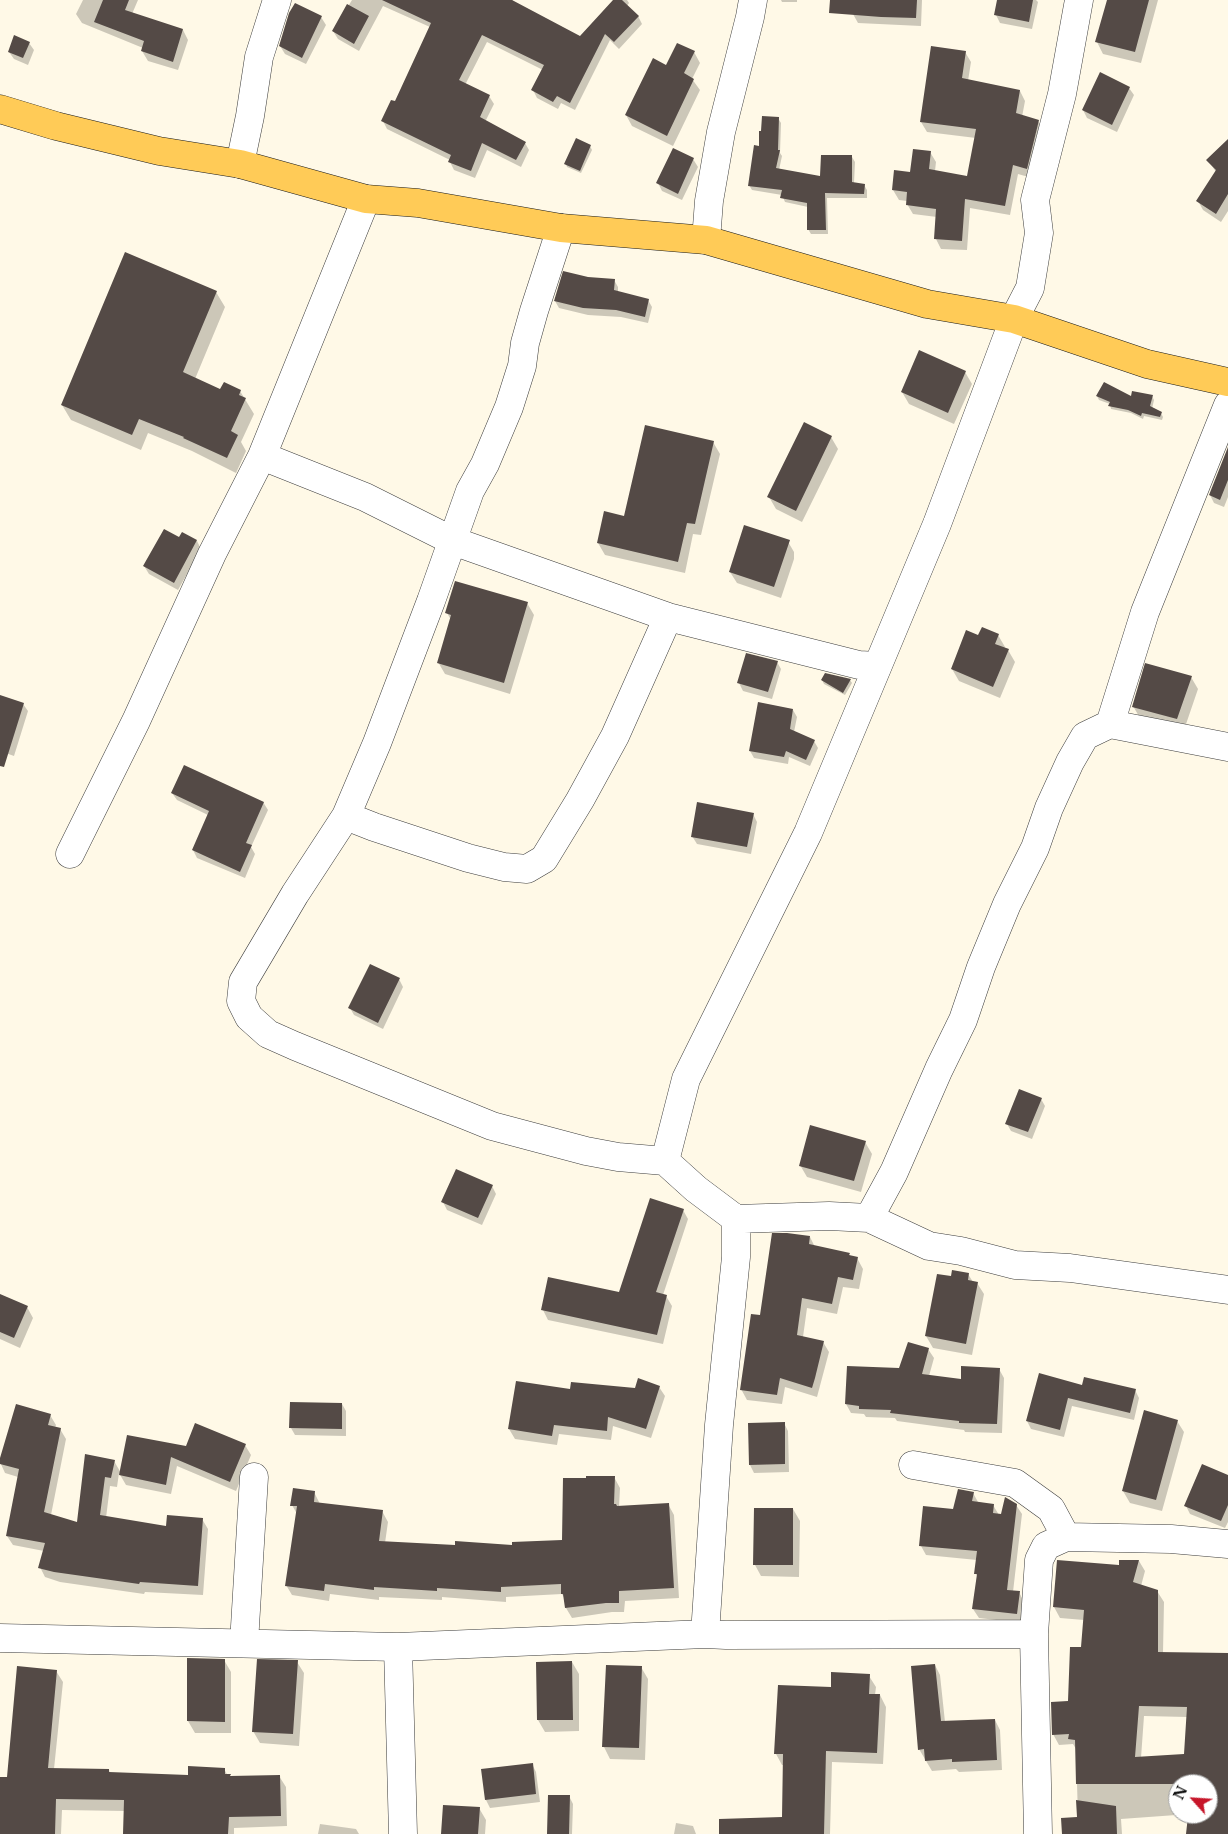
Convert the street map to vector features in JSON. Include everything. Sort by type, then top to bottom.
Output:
[{"type":"main road","points":[[0,109],[56,126],[159,151],[240,164],[366,199],[418,203],[561,228],[706,240],[927,304],[1014,319],[1146,364],[1228,382]]},
{"type":"street","points":[[240,164],[259,57],[277,0]]},
{"type":"street","points":[[706,240],[709,201],[721,132],[753,0]]},
{"type":"street","points":[[665,1161],[686,1079],[808,833],[937,524],[1014,319],[1030,288],[1039,233],[1035,200],[1062,94],[1078,0]]},
{"type":"street","points":[[70,854],[136,721],[212,554],[262,456],[366,199]]},
{"type":"street","points":[[561,228],[534,311],[525,343],[522,366],[509,407],[485,464],[470,491],[408,662],[346,816],[295,894],[243,982],[241,1002],[249,1017],[268,1034],[492,1126],[586,1151],[618,1157],[665,1161],[696,1189],[736,1220],[829,1216],[869,1218],[929,1246],[1015,1265],[1070,1268],[1228,1290]]},
{"type":"street","points":[[1110,724],[1145,612],[1228,405]]},
{"type":"street","points":[[262,456],[364,497],[453,541],[668,617],[859,664],[877,666]]},
{"type":"street","points":[[346,816],[374,828],[468,858],[504,867],[527,869],[544,859],[580,800],[615,736],[668,617]]},
{"type":"street","points":[[869,1218],[894,1172],[939,1069],[963,1020],[981,967],[1035,848],[1049,808],[1070,762],[1085,736],[1110,724],[1228,747]]},
{"type":"street","points":[[705,1634],[719,1425],[736,1257],[736,1220]]},
{"type":"street","points":[[913,1465],[1015,1483],[1052,1509],[1066,1537]]},
{"type":"street","points":[[244,1644],[254,1478]]},
{"type":"street","points":[[1038,1834],[1034,1634],[1039,1560],[1046,1546],[1066,1537],[1171,1539],[1228,1544]]},
{"type":"street","points":[[0,1638],[398,1647],[705,1634],[726,1636],[1034,1634]]},
{"type":"street","points":[[398,1647],[403,1834]]},
{"type":"building","points":[[103,0],[129,0],[125,10],[183,29],[173,62],[141,51],[144,41],[94,22]]},
{"type":"building","points":[[382,0],[512,0],[580,36],[613,0],[622,0],[639,16],[614,42],[605,34],[570,103],[557,96],[553,102],[531,90],[544,65],[482,35],[459,80],[490,95],[480,117],[526,142],[516,160],[482,143],[471,171],[448,162],[451,155],[381,121],[391,100],[395,101],[431,23]]},
{"type":"building","points":[[830,0],[917,0],[916,18],[829,13]]},
{"type":"building","points":[[997,0],[1033,0],[1029,22],[994,15]]},
{"type":"building","points":[[1107,0],[1149,0],[1135,52],[1095,42]]},
{"type":"building","points":[[295,3],[322,16],[302,58],[279,46],[289,13]]},
{"type":"building","points":[[347,4],[369,16],[354,44],[332,31]]},
{"type":"building","points":[[14,35],[30,42],[23,58],[8,52]]},
{"type":"building","points":[[677,43],[695,51],[684,73],[694,79],[667,136],[625,115],[653,58],[666,65]]},
{"type":"building","points":[[931,46],[966,51],[962,78],[1020,90],[1016,113],[1039,120],[1027,169],[1013,165],[1005,206],[965,199],[962,241],[934,239],[936,209],[906,205],[907,192],[892,190],[894,170],[910,172],[913,149],[931,151],[929,169],[967,176],[976,129],[920,122]]},
{"type":"building","points":[[1100,72],[1130,87],[1112,125],[1082,110]]},
{"type":"building","points":[[762,116],[779,117],[778,150],[780,150],[776,168],[820,176],[821,155],[852,155],[852,182],[865,184],[864,194],[825,193],[826,230],[807,230],[807,203],[780,198],[782,190],[748,186],[754,145],[759,146]]},
{"type":"building","points":[[576,138],[591,145],[580,171],[564,164]]},
{"type":"building","points":[[1228,139],[1228,194],[1216,214],[1196,201],[1216,170],[1206,160]]},
{"type":"building","points":[[673,148],[694,158],[678,194],[656,183]]},
{"type":"building","points":[[125,252],[217,291],[183,372],[220,389],[224,382],[241,390],[239,395],[246,398],[231,431],[238,435],[227,458],[184,437],[139,419],[132,435],[61,405]]},
{"type":"building","points":[[563,271],[588,277],[615,279],[614,290],[649,299],[645,317],[616,310],[583,308],[554,301]]},
{"type":"building","points":[[919,350],[966,371],[948,413],[901,392]]},
{"type":"building","points":[[1104,382],[1131,396],[1132,391],[1153,395],[1150,406],[1162,412],[1160,417],[1142,413],[1141,416],[1128,410],[1108,406],[1110,402],[1096,396]]},
{"type":"building","points":[[804,422],[832,436],[796,511],[767,497]]},
{"type":"building","points":[[645,425],[714,441],[695,524],[687,523],[678,562],[597,543],[604,511],[624,516]]},
{"type":"building","points":[[1228,447],[1228,480],[1220,500],[1209,495]]},
{"type":"building","points":[[744,525],[790,540],[774,587],[729,572]]},
{"type":"building","points":[[164,529],[179,537],[182,532],[197,540],[174,583],[143,566]]},
{"type":"building","points":[[455,581],[528,602],[504,683],[437,663],[451,615],[445,613]]},
{"type":"building","points":[[982,627],[999,634],[995,644],[1009,649],[993,687],[951,669],[966,630],[978,635]]},
{"type":"building","points":[[746,653],[778,661],[768,692],[737,683]]},
{"type":"building","points":[[1145,663],[1192,676],[1177,719],[1132,707]]},
{"type":"building","points":[[825,673],[851,679],[843,693],[821,680]]},
{"type":"building","points":[[0,695],[24,703],[4,767],[0,766]]},
{"type":"building","points":[[758,702],[793,709],[790,729],[815,740],[806,760],[786,751],[784,757],[749,751]]},
{"type":"building","points":[[184,765],[264,802],[246,843],[252,845],[240,872],[192,850],[209,811],[171,793]]},
{"type":"building","points":[[697,802],[754,813],[747,847],[691,837]]},
{"type":"building","points":[[370,964],[400,978],[378,1023],[348,1008]]},
{"type":"building","points":[[1019,1089],[1042,1098],[1028,1132],[1005,1124]]},
{"type":"building","points":[[810,1125],[866,1141],[854,1181],[799,1166]]},
{"type":"building","points":[[456,1169],[493,1185],[478,1218],[441,1202]]},
{"type":"building","points":[[650,1198],[684,1209],[656,1292],[667,1295],[657,1335],[541,1310],[548,1277],[619,1292]]},
{"type":"building","points":[[772,1233],[810,1236],[809,1244],[850,1253],[849,1255],[858,1257],[853,1280],[838,1277],[832,1304],[802,1298],[797,1335],[824,1341],[815,1378],[812,1388],[780,1378],[777,1395],[740,1390],[751,1314],[760,1315]]},
{"type":"building","points":[[952,1270],[969,1273],[968,1280],[978,1282],[966,1344],[925,1336],[937,1274],[951,1276]]},
{"type":"building","points":[[0,1294],[28,1306],[14,1338],[0,1332]]},
{"type":"building","points":[[908,1342],[929,1348],[922,1374],[961,1379],[961,1366],[1000,1368],[997,1424],[959,1423],[959,1421],[890,1413],[891,1410],[859,1409],[859,1406],[845,1404],[847,1366],[899,1368]]},
{"type":"building","points":[[1039,1373],[1082,1385],[1084,1377],[1136,1389],[1130,1413],[1068,1398],[1060,1430],[1026,1421]]},
{"type":"building","points":[[638,1378],[660,1386],[646,1429],[608,1417],[607,1431],[554,1425],[552,1436],[508,1429],[516,1381],[570,1389],[571,1382],[635,1388]]},
{"type":"building","points":[[290,1402],[342,1403],[342,1429],[289,1428]]},
{"type":"building","points":[[16,1404],[51,1414],[48,1425],[61,1428],[44,1512],[77,1522],[85,1454],[115,1460],[111,1478],[105,1477],[100,1515],[166,1526],[167,1515],[203,1518],[198,1586],[140,1582],[139,1584],[38,1568],[45,1543],[6,1536],[19,1469],[0,1464],[0,1458]]},
{"type":"building","points":[[1144,1410],[1178,1420],[1156,1500],[1122,1491]]},
{"type":"building","points":[[785,1422],[785,1464],[749,1465],[748,1423]]},
{"type":"building","points":[[195,1423],[246,1444],[230,1482],[171,1457],[166,1485],[119,1475],[127,1435],[186,1446]]},
{"type":"building","points":[[1202,1464],[1228,1475],[1228,1505],[1221,1521],[1184,1506]]},
{"type":"building","points":[[586,1476],[615,1476],[614,1504],[617,1506],[669,1503],[674,1588],[619,1591],[619,1603],[565,1608],[563,1594],[561,1594],[561,1584],[501,1587],[501,1592],[437,1588],[437,1591],[374,1587],[374,1590],[325,1584],[324,1591],[285,1586],[297,1506],[290,1506],[293,1488],[315,1491],[314,1502],[383,1510],[379,1541],[455,1545],[455,1541],[512,1545],[512,1542],[562,1540],[563,1478],[586,1478]]},
{"type":"building","points":[[958,1489],[974,1492],[972,1501],[994,1504],[993,1513],[1001,1514],[1005,1497],[1017,1504],[1007,1590],[1020,1591],[1017,1614],[972,1609],[977,1574],[974,1574],[977,1551],[919,1546],[923,1506],[953,1509]]},
{"type":"building","points":[[754,1508],[793,1508],[793,1565],[753,1565]]},
{"type":"building","points":[[1057,1560],[1119,1565],[1119,1560],[1139,1560],[1133,1582],[1158,1590],[1158,1652],[1228,1653],[1228,1834],[1186,1834],[1187,1824],[1218,1824],[1218,1774],[1168,1774],[1168,1784],[1076,1784],[1075,1740],[1068,1739],[1069,1734],[1052,1735],[1051,1702],[1068,1701],[1070,1647],[1081,1647],[1084,1610],[1053,1607]],"holes":[[[1139,1706],[1187,1707],[1184,1754],[1135,1757]]]},
{"type":"building","points":[[187,1658],[225,1659],[225,1722],[187,1721]]},
{"type":"building","points":[[257,1659],[298,1660],[293,1734],[252,1732]]},
{"type":"building","points":[[572,1661],[573,1720],[537,1720],[536,1662]]},
{"type":"building","points":[[935,1664],[941,1721],[995,1719],[997,1760],[952,1762],[952,1759],[925,1761],[924,1749],[918,1750],[911,1666]]},
{"type":"building","points":[[606,1665],[642,1666],[639,1748],[602,1747]]},
{"type":"building","points":[[17,1666],[57,1670],[48,1768],[109,1769],[109,1772],[188,1775],[188,1766],[225,1768],[225,1774],[231,1774],[230,1776],[280,1775],[281,1816],[229,1817],[228,1834],[123,1834],[124,1800],[56,1799],[55,1834],[0,1834],[0,1777],[7,1777]]},
{"type":"building","points":[[831,1672],[870,1674],[869,1694],[880,1694],[877,1753],[826,1751],[824,1834],[719,1834],[719,1819],[782,1817],[783,1754],[774,1754],[778,1685],[831,1687]]},
{"type":"building","points":[[533,1763],[536,1794],[485,1800],[481,1769]]},
{"type":"building","points":[[548,1795],[570,1795],[569,1834],[547,1834]]},
{"type":"building","points":[[1076,1800],[1116,1806],[1117,1834],[1062,1834],[1061,1818],[1077,1817]]},
{"type":"building","points":[[443,1805],[480,1807],[478,1834],[441,1834]]}]
